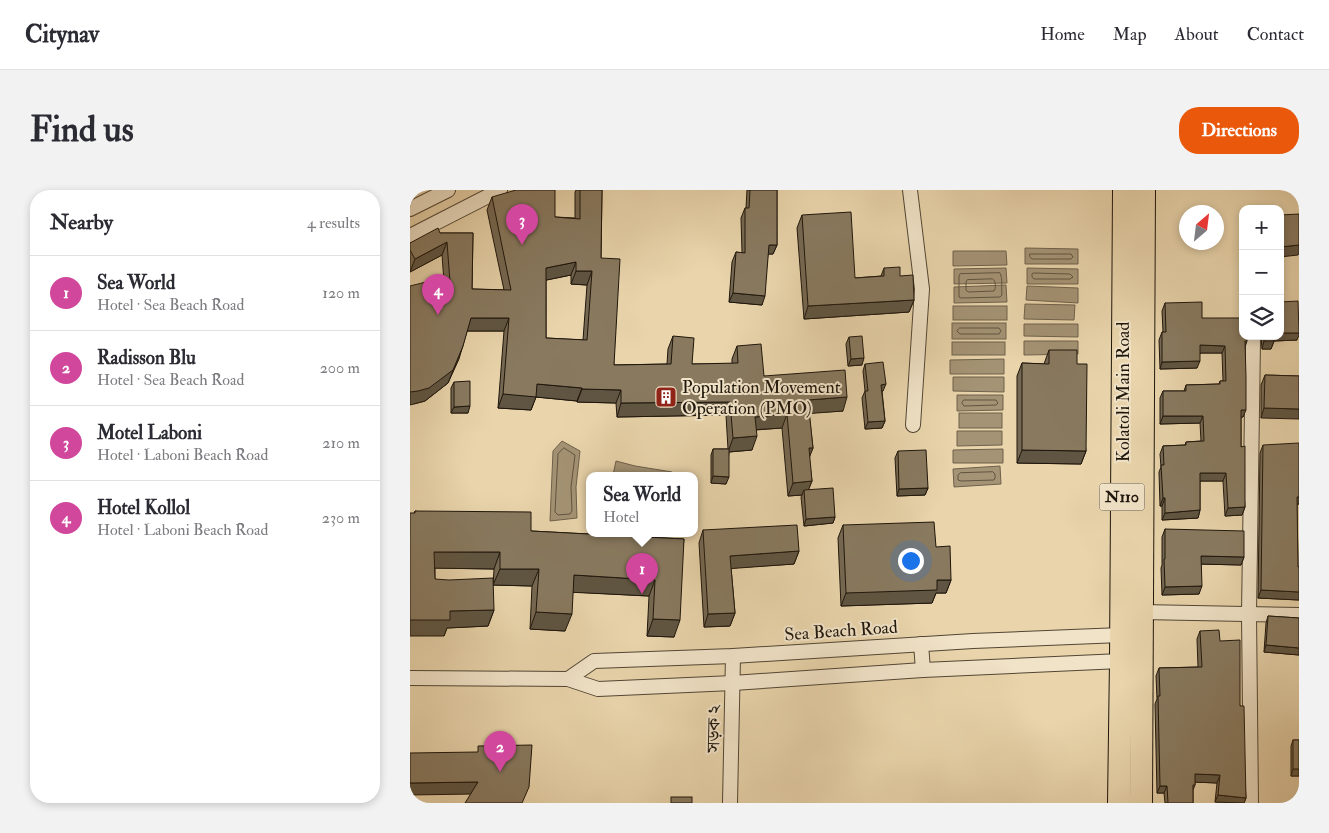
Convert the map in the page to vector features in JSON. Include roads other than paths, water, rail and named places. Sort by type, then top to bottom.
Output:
[{"type":"highway","name":"Kolatoli Main Road","points":[[1124,190],[1134,243],[1141,612],[1141,803]]},
{"type":"highway","name":"Kolatoli Main Road","points":[[1119,803],[1121,660],[1134,243],[1144,190]]},
{"type":"street","points":[[410,209],[448,190]]},
{"type":"street","points":[[410,236],[500,190]]},
{"type":"street","points":[[910,190],[922,289],[913,425]]},
{"type":"street","points":[[1251,803],[1249,614],[1253,341]]},
{"type":"street","points":[[1141,612],[1299,615]]},
{"type":"street","name":"Sea Beach Road","points":[[568,679],[594,661],[733,656],[973,641],[1122,635]]},
{"type":"street","points":[[921,644],[923,670]]},
{"type":"street","name":"সড়ক ২","points":[[730,803],[733,656]]},
{"type":"street","points":[[410,678],[568,679],[598,689],[1121,660]]},
{"type":"water","points":[[1025,248],[1078,249],[1078,264],[1025,264]]},
{"type":"water","points":[[953,251],[1006,251],[1007,265],[953,266]]},
{"type":"water","points":[[1006,268],[1007,283],[954,284],[954,269]]},
{"type":"water","points":[[1027,268],[1078,269],[1078,284],[1027,284]]},
{"type":"water","points":[[1006,285],[1007,302],[954,303],[954,287]]},
{"type":"water","points":[[1027,286],[1078,288],[1078,303],[1026,300]]},
{"type":"water","points":[[1025,304],[1075,305],[1074,320],[1024,319]]},
{"type":"water","points":[[953,306],[1007,306],[1007,320],[953,320]]},
{"type":"water","points":[[952,323],[1006,323],[1006,339],[952,339]]},
{"type":"water","points":[[1024,324],[1078,324],[1078,337],[1024,336]]},
{"type":"water","points":[[1024,341],[1078,341],[1078,354],[1024,355]]},
{"type":"water","points":[[952,342],[1005,342],[1005,355],[952,355]]},
{"type":"water","points":[[1004,359],[1004,374],[950,374],[950,360]]},
{"type":"water","points":[[953,377],[1004,377],[1004,392],[953,391]]},
{"type":"water","points":[[957,395],[1003,395],[1003,410],[957,411]]},
{"type":"water","points":[[959,413],[1002,413],[1002,428],[959,428]]},
{"type":"water","points":[[957,431],[1002,431],[1002,445],[957,446]]},
{"type":"water","points":[[562,441],[580,451],[576,487],[577,518],[550,521],[553,451]]},
{"type":"water","points":[[1003,449],[1003,463],[953,463],[953,450]]},
{"type":"water","points":[[616,461],[672,472],[614,472]]},
{"type":"water","points":[[1000,466],[1001,484],[954,487],[953,469]]},
{"type":"place","name":"Motel Laboni","points":[[522,245]]},
{"type":"place","name":"Hotel Kollol","points":[[438,315]]},
{"type":"place","name":"Population Movement Operation (PMO)","points":[[666,397]]},
{"type":"place","name":"Sea World","points":[[642,594]]},
{"type":"place","name":"Radisson Blu","points":[[500,772]]}]
